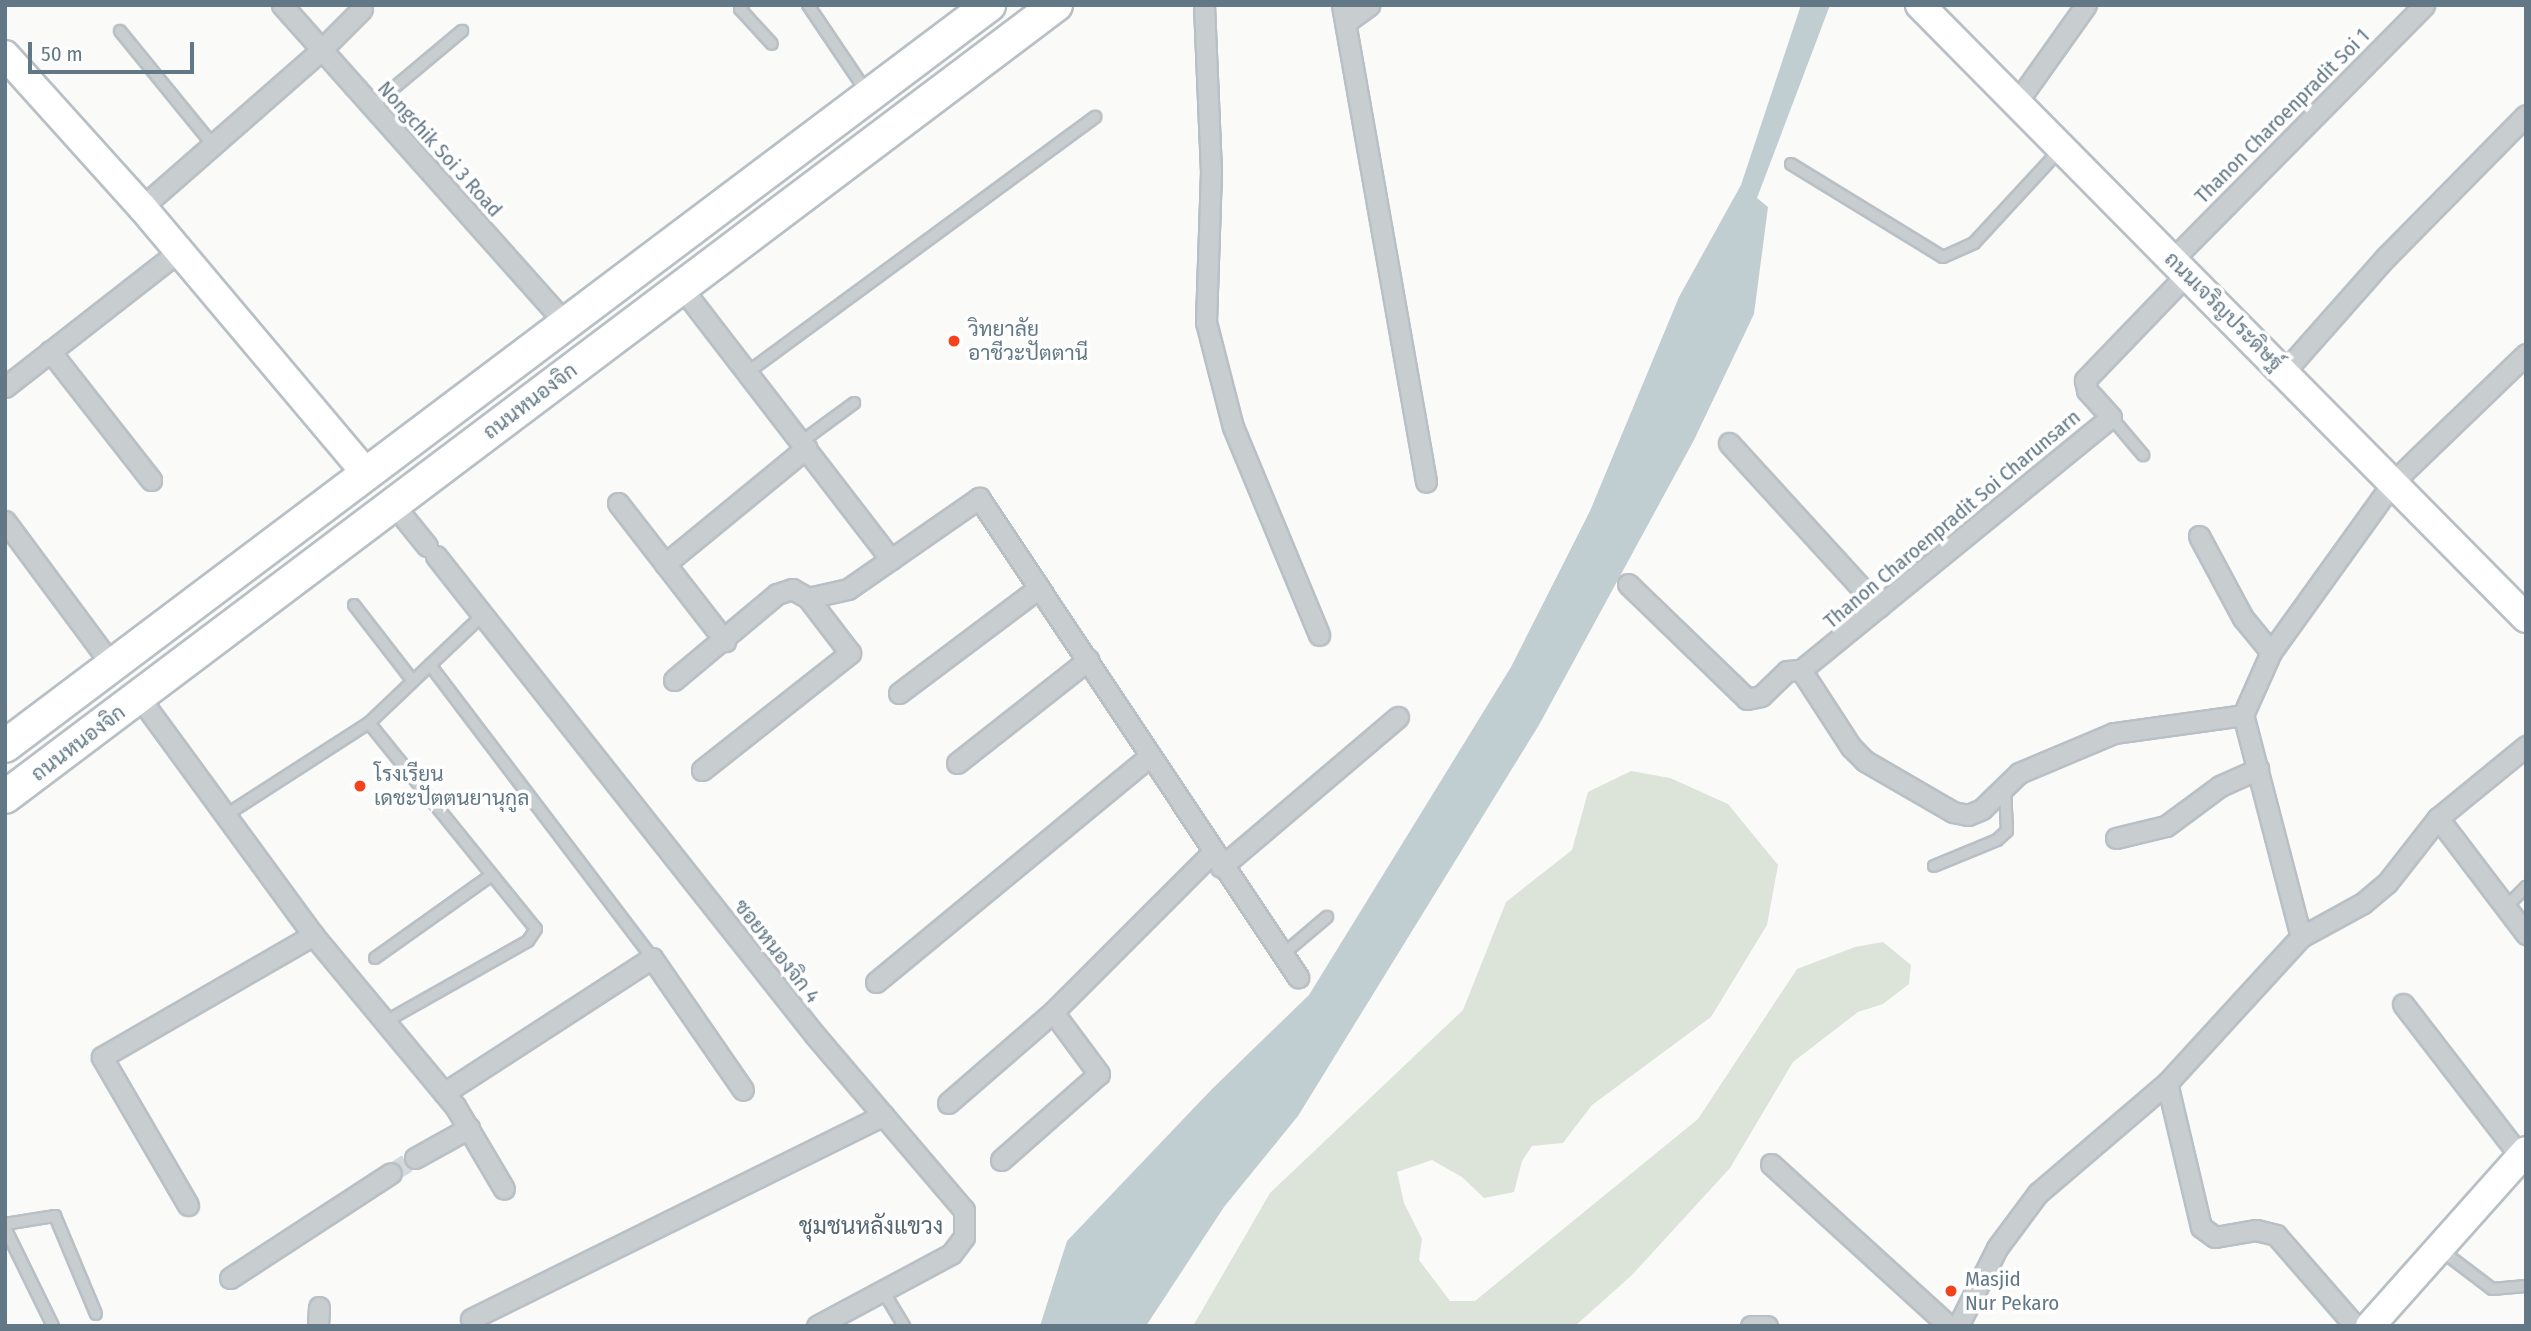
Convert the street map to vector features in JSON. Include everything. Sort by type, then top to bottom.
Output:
[{"type":"main road","name":"ถนนหนองจิก","points":[[5,746],[989,5]]},
{"type":"main road","name":"ถนนหนองจิก","points":[[5,797],[1056,5]]},
{"type":"main road","name":"ถนนเจริญประดิษฐ์","points":[[1920,5],[2394,481],[2526,618]]},
{"type":"main road","points":[[6,57],[142,207],[393,504]]},
{"type":"main road","points":[[778,163],[799,198]]},
{"type":"main road","points":[[2370,1326],[2522,1160]]},
{"type":"street","name":"Nongchik Soi 3 Road","points":[[282,5],[320,51],[565,323]]},
{"type":"street","points":[[1204,5],[1211,171],[1206,322],[1233,427],[1319,635]]},
{"type":"street","points":[[1369,5],[1344,14],[1426,482]]},
{"type":"street","points":[[2017,103],[2086,5]]},
{"type":"street","name":"Thanon Charoenpradit Soi 1","points":[[2180,266],[2424,5]]},
{"type":"street","points":[[142,207],[320,51],[362,9]]},
{"type":"street","points":[[2285,371],[2386,257],[2526,115]]},
{"type":"street","points":[[5,387],[178,252]]},
{"type":"street","name":"Thanon Charoenpradit Soi Charunsarn","points":[[1628,584],[1747,699],[1761,696],[1787,671],[1801,670],[2111,417],[2087,390],[2085,380],[2180,266]]},
{"type":"street","points":[[681,287],[891,560]]},
{"type":"street","points":[[50,351],[151,480]]},
{"type":"street","points":[[2301,937],[2243,715],[2271,652],[2394,481],[2526,354]]},
{"type":"street","points":[[1729,443],[1878,607]]},
{"type":"street","points":[[665,564],[804,445]]},
{"type":"street","points":[[808,598],[848,589],[979,498],[1088,660],[1216,860],[1298,977]]},
{"type":"street","points":[[618,503],[725,641]]},
{"type":"street","name":"ซอยหนองจิก 4","points":[[393,504],[883,1115],[964,1210],[964,1237],[951,1254],[883,1292],[845,1320],[817,1326]]},
{"type":"street","points":[[5,521],[112,665]]},
{"type":"street","points":[[2199,536],[2242,618],[2271,652]]},
{"type":"street","points":[[899,693],[1039,587]]},
{"type":"street","points":[[674,680],[725,641],[777,594],[792,589],[808,598],[850,653],[702,770]]},
{"type":"street","points":[[957,763],[1088,660]]},
{"type":"street","points":[[1801,670],[1851,747],[1865,761],[1953,813],[1968,815],[1982,809],[2019,773],[2114,733],[2243,715]]},
{"type":"street","points":[[139,697],[313,935],[444,1093],[469,1128],[504,1189]]},
{"type":"street","points":[[948,1103],[1053,1012],[1216,860],[1398,717]]},
{"type":"street","points":[[1771,1164],[1945,1324],[2015,1217],[2167,1083],[2301,937],[2363,903],[2387,883],[2438,818],[2526,746]]},
{"type":"street","points":[[876,982],[1150,756]]},
{"type":"street","points":[[2116,838],[2166,826],[2220,786],[2258,769]]},
{"type":"street","points":[[2438,818],[2526,934]]},
{"type":"street","points":[[188,1205],[102,1057],[313,935]]},
{"type":"street","points":[[444,1093],[652,958],[743,1090]]},
{"type":"street","points":[[2403,1004],[2522,1160]]},
{"type":"street","points":[[1001,1160],[1099,1074],[1053,1012]]},
{"type":"street","points":[[2167,1083],[2201,1227],[2214,1237],[2256,1230],[2276,1235],[2354,1326]]},
{"type":"street","points":[[471,1319],[883,1115]]},
{"type":"street","points":[[415,1158],[469,1128]]},
{"type":"street","points":[[230,1278],[391,1173]]},
{"type":"street","points":[[1751,1326],[1767,1326]]},
{"type":"lane","points":[[743,5],[740,9],[772,44]]},
{"type":"lane","points":[[808,5],[869,95]]},
{"type":"lane","points":[[120,31],[213,145]]},
{"type":"lane","points":[[371,107],[462,31]]},
{"type":"lane","points":[[748,372],[1095,117]]},
{"type":"lane","points":[[1791,164],[1943,257],[1974,243],[2062,148]]},
{"type":"lane","points":[[804,445],[854,403]]},
{"type":"lane","points":[[2111,417],[2143,455]]},
{"type":"lane","points":[[354,605],[413,681]]},
{"type":"lane","points":[[226,816],[369,723],[483,615]]},
{"type":"lane","points":[[430,665],[652,958]]},
{"type":"lane","points":[[369,723],[536,929],[528,941],[385,1022]]},
{"type":"lane","points":[[1934,866],[1997,840],[2007,831],[2005,786]]},
{"type":"lane","points":[[375,958],[492,875]]},
{"type":"lane","points":[[2505,908],[2526,887]]},
{"type":"lane","points":[[1282,955],[1327,917]]},
{"type":"lane","points":[[53,1326],[5,1226],[55,1216],[96,1314]]},
{"type":"lane","points":[[2439,1249],[2492,1289],[2526,1286]]},
{"type":"lane","points":[[883,1292],[904,1326]]},
{"type":"shaded area","points":[[1801,5],[1830,5],[1757,198],[1768,207],[1754,314],[1694,440],[1539,725],[1298,1116],[1224,1207],[1146,1326],[1040,1326],[1067,1241],[1212,1089],[1309,995],[1511,667],[1590,511],[1679,297],[1741,185]]},
{"type":"shaded area","points":[[1631,771],[1670,778],[1728,804],[1778,865],[1767,925],[1711,1017],[1592,1105],[1563,1143],[1532,1146],[1522,1161],[1514,1192],[1484,1198],[1462,1177],[1432,1160],[1397,1172],[1404,1203],[1422,1239],[1419,1260],[1450,1301],[1475,1301],[1698,1119],[1797,969],[1855,947],[1883,942],[1911,965],[1909,984],[1883,1004],[1858,1012],[1793,1062],[1730,1168],[1632,1275],[1575,1326],[1193,1326],[1270,1193],[1463,1010],[1506,902],[1572,850],[1588,792]]},
{"type":"tunnel","points":[[391,1173],[415,1158]]},
{"type":"place","name":"วิทยาลัย อาชีวะปัตตานี","points":[[954,341]]},
{"type":"place","name":"โรงเรียน เดชะปัตตนยานุกูล","points":[[360,786]]},
{"type":"place","name":"Masjid Nur Pekaro","points":[[1951,1291]]},
{"type":"district","name":"ชุมชนหลังแขวง","points":[[871,1226]]}]
